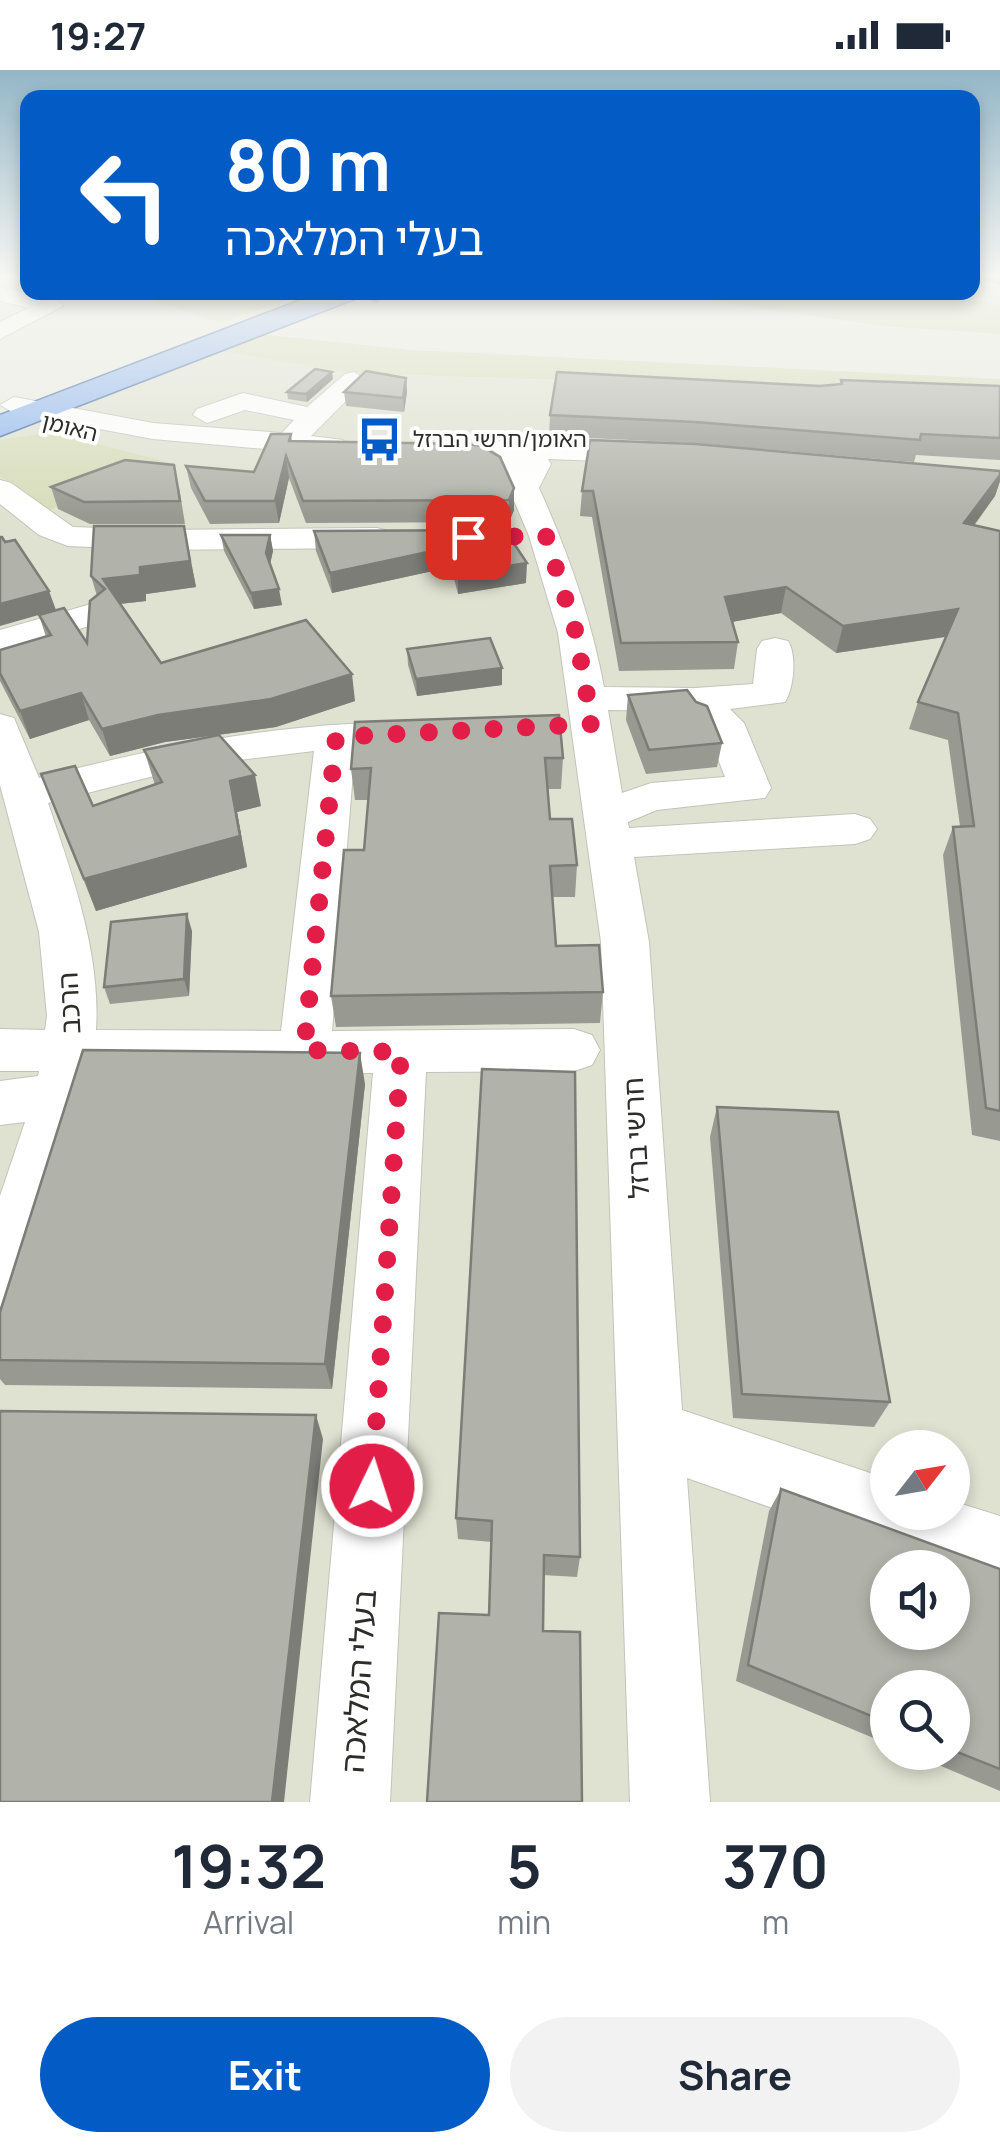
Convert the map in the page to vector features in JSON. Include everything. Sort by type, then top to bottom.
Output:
[{"type":"main road","points":[[16,413],[164,355]]},
{"type":"main road","points":[[16,413],[102,384],[166,355]]},
{"type":"main road","points":[[102,384],[93,406],[104,423]]},
{"type":"street","points":[[289,444],[312,416],[354,380]]},
{"type":"street","points":[[207,415],[242,401],[312,416]]},
{"type":"street","name":"האומן","points":[[16,413],[289,444]]},
{"type":"street","name":"האומן","points":[[16,413],[125,440],[360,447]]},
{"type":"street","points":[[471,453],[526,464],[673,460]]},
{"type":"street","name":"חרשי ברזל","points":[[526,464],[527,536],[576,633],[578,716],[609,829],[625,942],[670,1802]]},
{"type":"street","points":[[0,489],[50,528],[68,536],[408,538]]},
{"type":"street","points":[[14,541],[50,528]]},
{"type":"street","points":[[0,642],[91,616]]},
{"type":"street","points":[[578,716],[770,694],[774,649]]},
{"type":"street","points":[[609,829],[651,797],[750,788],[724,723],[695,700]]},
{"type":"street","name":"הרכב","points":[[0,726],[24,796],[63,944],[70,990],[65,1072],[0,1278]]},
{"type":"street","points":[[24,796],[166,758],[336,737],[454,731]]},
{"type":"street","points":[[304,1050],[336,737]]},
{"type":"street","points":[[609,829],[855,829]]},
{"type":"street","points":[[0,1050],[65,1072]]},
{"type":"street","points":[[0,1103],[65,1072],[304,1050],[574,1050]]},
{"type":"street","name":"בעלי המלאכה","points":[[350,1802],[401,1052]]},
{"type":"street","points":[[650,1432],[1000,1552]]},
{"type":"shaded area","points":[[209,355],[242,355],[350,373],[1000,397],[1000,1802],[0,1802],[0,431]]},
{"type":"green space","points":[[242,355],[509,355],[1000,379],[1000,395],[350,373]]},
{"type":"green space","points":[[53,432],[174,464],[49,510],[0,476],[0,440]]},
{"type":"building","points":[[315,369],[332,372],[306,394],[287,392]]},
{"type":"building","points":[[366,371],[406,378],[403,398],[344,392]]},
{"type":"building","points":[[557,372],[820,386],[842,384],[841,380],[1000,386],[1000,438],[921,434],[920,440],[550,415]]},
{"type":"building","points":[[271,434],[291,434],[289,441],[481,446],[500,457],[514,488],[509,500],[303,501],[286,456],[275,501],[205,501],[186,466],[254,472]]},
{"type":"building","points":[[590,440],[695,444],[1000,471],[964,523],[1000,531],[1000,1111],[986,1108],[953,827],[974,826],[958,713],[918,702],[958,609],[843,626],[786,587],[725,597],[738,642],[621,643],[593,491],[582,491]]},
{"type":"building","points":[[125,460],[174,465],[180,501],[84,502],[51,487]]},
{"type":"building","points":[[94,526],[184,526],[190,561],[140,567],[140,575],[103,579],[161,663],[306,620],[352,674],[271,699],[158,715],[102,729],[81,693],[20,711],[0,673],[0,650],[51,635],[39,615],[64,608],[87,643],[90,601],[105,589],[91,576]]},
{"type":"building","points":[[505,530],[527,563],[458,574],[451,547],[330,573],[314,531]]},
{"type":"building","points":[[221,535],[270,535],[266,553],[279,589],[251,593]]},
{"type":"building","points":[[0,537],[5,542],[15,540],[49,591],[0,604]]},
{"type":"building","points":[[490,638],[502,668],[416,679],[407,649]]},
{"type":"building","points":[[687,690],[696,702],[707,706],[722,743],[649,750],[628,695]]},
{"type":"building","points":[[559,715],[563,758],[545,758],[550,819],[572,819],[577,865],[550,866],[556,946],[599,945],[603,992],[331,996],[344,850],[364,850],[371,768],[351,769],[355,722]]},
{"type":"building","points":[[219,735],[255,775],[230,781],[240,836],[84,879],[41,774],[75,766],[93,806],[162,782],[144,750]]},
{"type":"building","points":[[187,914],[184,979],[104,987],[111,922]]},
{"type":"building","points":[[83,1050],[360,1053],[325,1364],[0,1360],[0,1312]]},
{"type":"building","points":[[482,1069],[575,1072],[580,1557],[544,1555],[543,1631],[580,1632],[582,1802],[427,1802],[439,1613],[489,1615],[492,1521],[456,1518]]},
{"type":"building","points":[[717,1107],[838,1112],[890,1402],[742,1394]]},
{"type":"building","points":[[0,1411],[316,1415],[272,1802],[0,1802]]},
{"type":"building","points":[[781,1489],[870,1522],[870,1530],[893,1530],[948,1550],[870,1550],[870,1650],[970,1650],[970,1558],[1000,1569],[1000,1769],[970,1757],[970,1670],[870,1670],[870,1716],[748,1665]]},
{"type":"place","name":"האומן/חרשי הברזל","points":[[380,439]]},
{"type":"route","points":[[372,1486],[401,1052],[304,1050],[336,737],[592,724],[576,633],[546,536],[468,537]]}]
